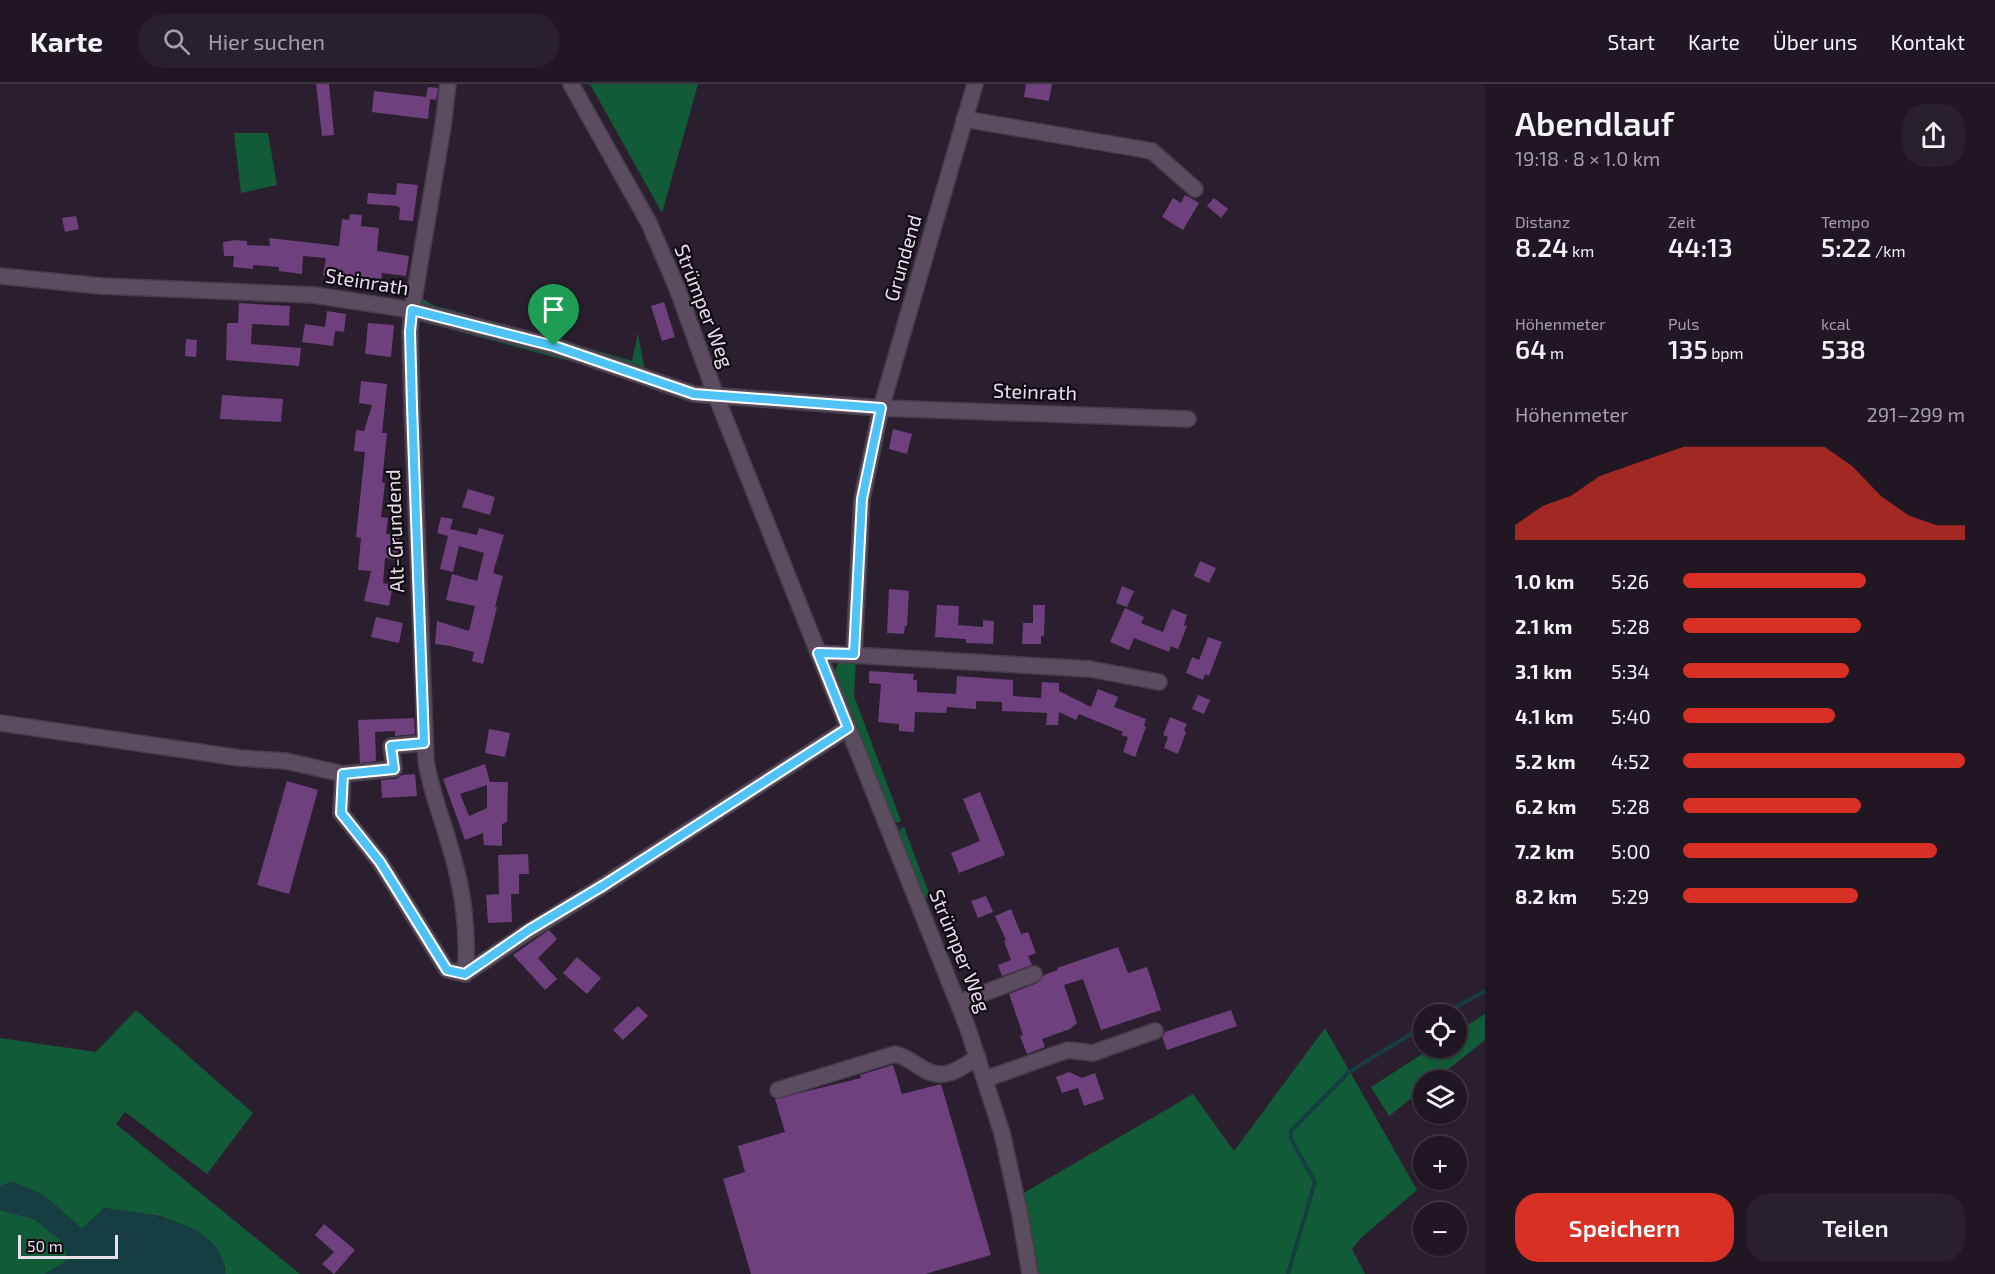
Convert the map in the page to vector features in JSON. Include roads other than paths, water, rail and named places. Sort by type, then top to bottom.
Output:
[{"type":"street","name":"Alt-Grundend","points":[[448,84],[412,310],[411,395],[424,743],[428,775],[458,879],[467,949],[465,974]]},
{"type":"street","name":"Strümper Weg","points":[[571,84],[649,223],[677,288],[716,396],[958,1003],[1002,1133],[1030,1274]]},
{"type":"street","name":"Grundend","points":[[854,654],[862,499],[881,408],[975,84]]},
{"type":"street","points":[[964,119],[1152,151],[1195,189]]},
{"type":"street","name":"Steinrath","points":[[0,276],[101,286],[314,295],[412,310],[554,346],[694,394],[716,396]]},
{"type":"street","points":[[716,396],[881,408]]},
{"type":"street","name":"Steinrath","points":[[881,408],[1188,419]]},
{"type":"street","points":[[818,653],[1090,669],[1159,682]]},
{"type":"street","points":[[0,723],[240,758],[286,761],[343,774],[394,769],[391,746],[424,743]]},
{"type":"street","points":[[343,774],[341,813],[380,862],[447,970],[465,974],[529,930],[604,885],[848,728]]},
{"type":"street","points":[[958,1003],[1034,974]]},
{"type":"street","points":[[985,1079],[1068,1050],[1093,1053],[1155,1031]]},
{"type":"street","points":[[778,1090],[895,1054],[906,1057],[928,1072],[947,1075],[978,1058]]},
{"type":"waterway","points":[[1462,1004],[1485,991]]},
{"type":"waterway","points":[[1288,1274],[1315,1182],[1291,1139],[1291,1131],[1349,1072],[1413,1033]]}]
